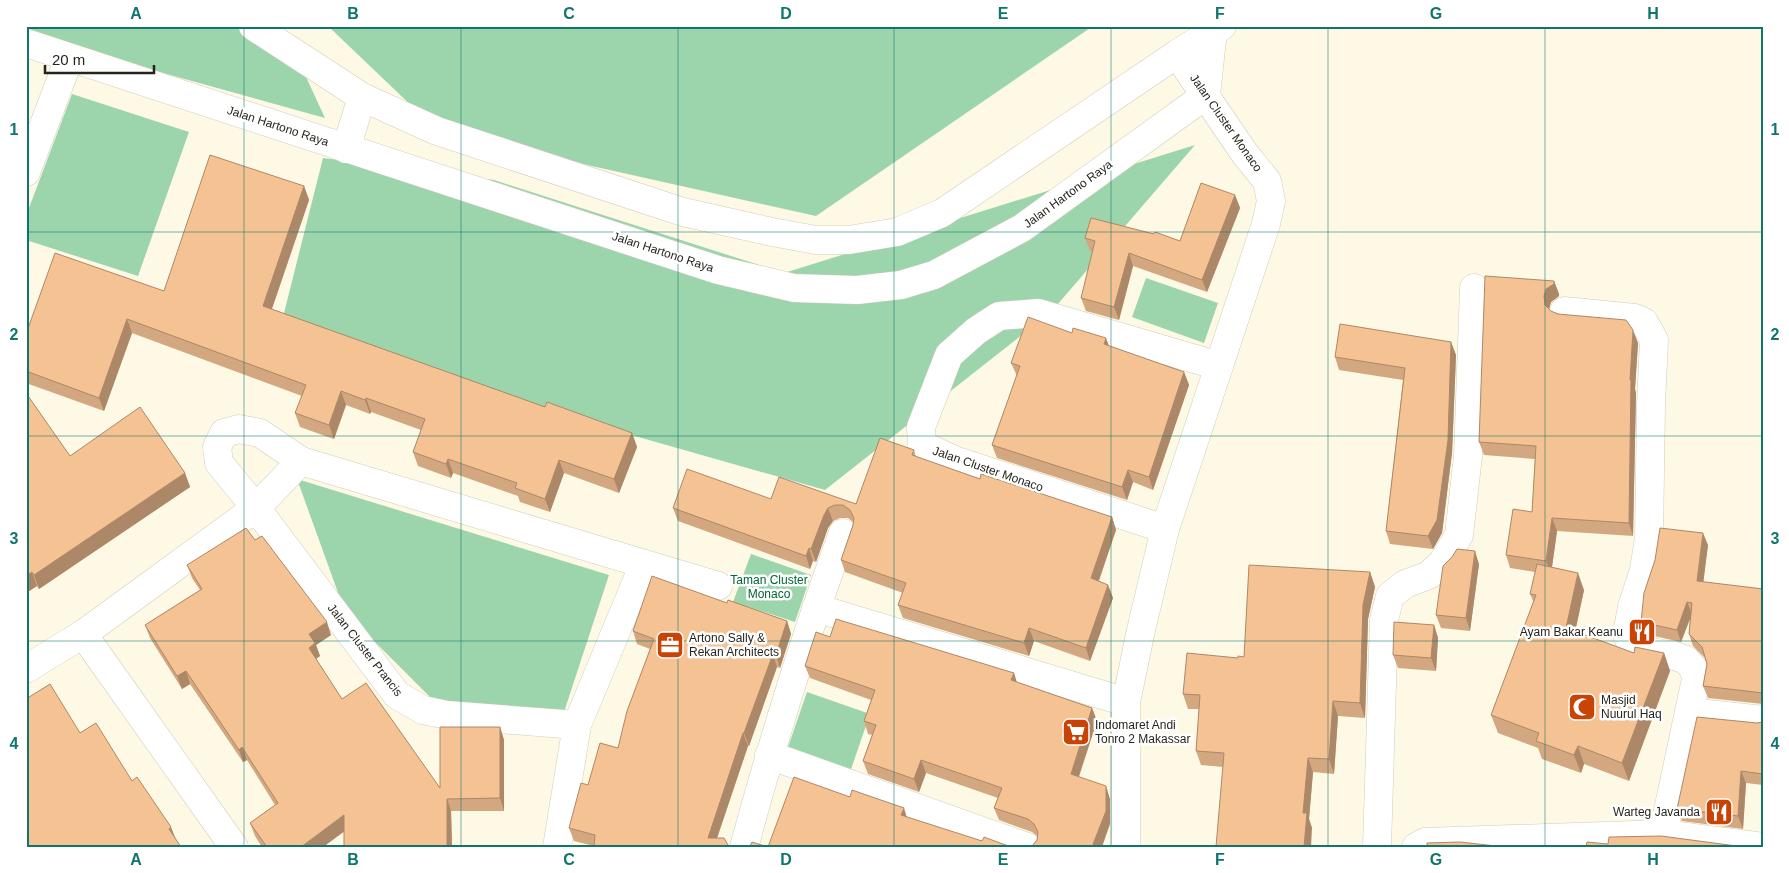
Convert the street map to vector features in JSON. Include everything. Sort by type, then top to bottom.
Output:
[{"type":"street","points":[[253,26],[362,97],[437,130],[683,212],[816,240],[849,240],[897,232],[942,213],[1218,28]]},
{"type":"street","points":[[1206,95],[1218,28]]},
{"type":"street","name":"Jalan Hartono Raya","points":[[26,43],[69,59],[718,270],[794,288],[857,290],[901,285],[934,275],[1022,228],[1206,95]]},
{"type":"street","name":"Jalan Cluster Monaco","points":[[1126,847],[1126,702],[1166,529],[1266,224],[1271,201],[1267,181],[1245,154],[1178,54]]},
{"type":"street","points":[[26,172],[69,59]]},
{"type":"street","points":[[346,148],[362,97]]},
{"type":"street","points":[[1377,847],[1384,620],[1390,596],[1405,584],[1430,575],[1443,562],[1460,535],[1468,456],[1474,288]]},
{"type":"street","points":[[1564,311],[1635,318],[1644,322],[1654,340],[1649,538],[1644,570],[1632,607],[1627,634],[1630,642],[1638,648],[1686,660],[1694,669],[1696,679],[1663,834]]},
{"type":"street","name":"Jalan Cluster Monaco","points":[[1166,529],[954,460],[922,445],[921,427],[950,355],[976,331],[999,316],[1038,313],[1219,366]]},
{"type":"street","name":"Jalan Cluster Prancis","points":[[577,725],[447,715],[423,710],[398,695],[256,508],[219,463],[218,446],[224,433],[239,428],[260,433],[302,461],[718,586]]},
{"type":"street","points":[[26,669],[83,634],[256,508],[302,461]]},
{"type":"street","points":[[744,847],[770,755],[816,608],[843,534]]},
{"type":"street","points":[[557,847],[577,725],[644,564]]},
{"type":"street","points":[[816,608],[1126,702]]},
{"type":"street","points":[[83,634],[234,847]]},
{"type":"street","points":[[1689,712],[1763,720]]},
{"type":"street","points":[[770,755],[1027,847]]},
{"type":"street","points":[[1416,847],[1425,842],[1663,834],[1763,847]]},
{"type":"green space","points":[[26,26],[266,26],[288,38],[325,118],[33,37],[26,34]]},
{"type":"green space","points":[[328,26],[1093,26],[816,216],[439,132]]},
{"type":"green space","points":[[72,94],[189,132],[138,276],[26,240],[26,216]]},
{"type":"green space","points":[[1195,145],[1051,312],[825,490],[455,385],[282,321],[323,158],[494,180],[784,273]]},
{"type":"green space","points":[[1146,278],[1218,303],[1204,343],[1132,317]]},
{"type":"green space","points":[[297,479],[609,575],[564,712],[433,700],[345,612]]},
{"type":"green space","name":"Taman Cluster Monaco","points":[[751,554],[811,575],[795,622],[733,602]]},
{"type":"green space","points":[[807,692],[870,714],[849,775],[786,753]]},
{"type":"building","points":[[210,155],[304,186],[263,306],[545,407],[547,402],[632,433],[614,479],[559,460],[545,499],[515,488],[517,483],[448,459],[446,464],[413,452],[425,419],[341,391],[329,425],[295,413],[306,385],[127,319],[99,398],[26,371],[26,334],[55,253],[164,291]]},
{"type":"building","points":[[1201,183],[1235,195],[1202,280],[1129,253],[1114,307],[1081,298],[1095,241],[1085,238],[1091,218],[1154,234],[1155,232],[1180,241]]},
{"type":"building","points":[[1485,276],[1554,281],[1554,284],[1546,289],[1544,296],[1545,305],[1551,311],[1558,314],[1626,320],[1633,330],[1630,380],[1629,523],[1552,518],[1546,561],[1506,555],[1513,509],[1532,512],[1536,446],[1479,442]]},
{"type":"building","points":[[1028,317],[1072,333],[1073,328],[1106,338],[1104,344],[1184,372],[1149,477],[1128,470],[1122,487],[992,445],[1020,366],[1011,363]]},
{"type":"building","points":[[1340,324],[1451,342],[1448,440],[1437,520],[1428,536],[1386,531],[1405,368],[1335,357]]},
{"type":"building","points":[[26,393],[70,456],[140,407],[185,473],[34,575],[32,572],[26,576]]},
{"type":"building","points":[[880,438],[914,450],[912,455],[980,479],[981,474],[1112,517],[1091,578],[1108,585],[1086,648],[1029,628],[1024,643],[898,605],[906,583],[841,560],[854,518],[850,510],[843,505],[835,505],[828,508],[811,549],[809,548],[806,556],[673,508],[687,469],[771,499],[779,477],[856,504]]},
{"type":"building","points":[[246,528],[255,540],[262,536],[327,622],[309,634],[315,643],[309,648],[342,699],[366,683],[440,788],[440,727],[500,727],[500,798],[447,799],[447,847],[344,847],[344,815],[301,847],[267,847],[250,823],[278,803],[242,747],[239,750],[186,671],[177,676],[145,625],[202,589],[187,565]]},
{"type":"building","points":[[1660,528],[1703,533],[1697,581],[1763,589],[1763,693],[1703,686],[1707,664],[1702,647],[1689,634],[1692,603],[1687,602],[1677,630],[1641,622],[1644,593],[1655,560]]},
{"type":"building","points":[[1457,549],[1475,551],[1466,618],[1436,615],[1443,566]]},
{"type":"building","name":"Masjid Nuurul Haq","points":[[1537,564],[1578,573],[1566,628],[1634,653],[1635,647],[1664,653],[1622,763],[1578,746],[1574,755],[1536,741],[1539,733],[1491,715],[1536,595],[1530,594]]},
{"type":"building","points":[[1249,565],[1370,572],[1363,605],[1360,703],[1333,701],[1329,759],[1308,758],[1303,813],[1307,813],[1304,847],[1216,847],[1224,753],[1196,751],[1200,695],[1183,694],[1187,653],[1244,657]]},
{"type":"building","points":[[652,576],[727,603],[728,600],[787,621],[776,655],[773,654],[743,733],[708,838],[724,838],[731,847],[594,847],[595,835],[569,828],[581,783],[588,785],[600,743],[618,748],[627,711],[654,639],[633,631]]},
{"type":"building","points":[[836,619],[1014,673],[1011,680],[1092,708],[1071,774],[1106,786],[1106,811],[1092,847],[1031,847],[1037,840],[1038,832],[1034,824],[1028,819],[994,808],[1002,788],[921,760],[914,779],[863,761],[876,725],[864,721],[875,690],[805,666],[816,632],[830,637]]},
{"type":"building","points":[[1394,622],[1434,625],[1431,658],[1393,655]]},
{"type":"building","points":[[50,684],[80,733],[96,723],[132,781],[137,777],[171,827],[169,829],[181,847],[26,847],[26,699]]},
{"type":"building","points":[[1697,717],[1763,722],[1763,774],[1741,771],[1738,816],[1677,809]]},
{"type":"building","points":[[794,777],[850,797],[852,790],[904,808],[901,815],[982,841],[984,837],[1011,847],[768,847]]},
{"type":"building","points":[[1661,836],[1744,847],[1586,847],[1587,842],[1608,844],[1609,837]]},
{"type":"building","points":[[752,842],[768,847],[748,847]]},
{"type":"building","points":[[1460,842],[1505,847],[1427,847],[1427,843]]},
{"type":"place","name":"Ayam Bakar Keanu","points":[[1642,632]]},
{"type":"place","name":"Artono Sally & Rekan Architects","points":[[670,645]]},
{"type":"place","name":"Masjid Nuurul Haq","points":[[1582,707]]},
{"type":"place","name":"Indomaret Andi Tonro 2 Makassar","points":[[1076,732]]},
{"type":"place","name":"Warteg Javanda","points":[[1719,812]]}]
